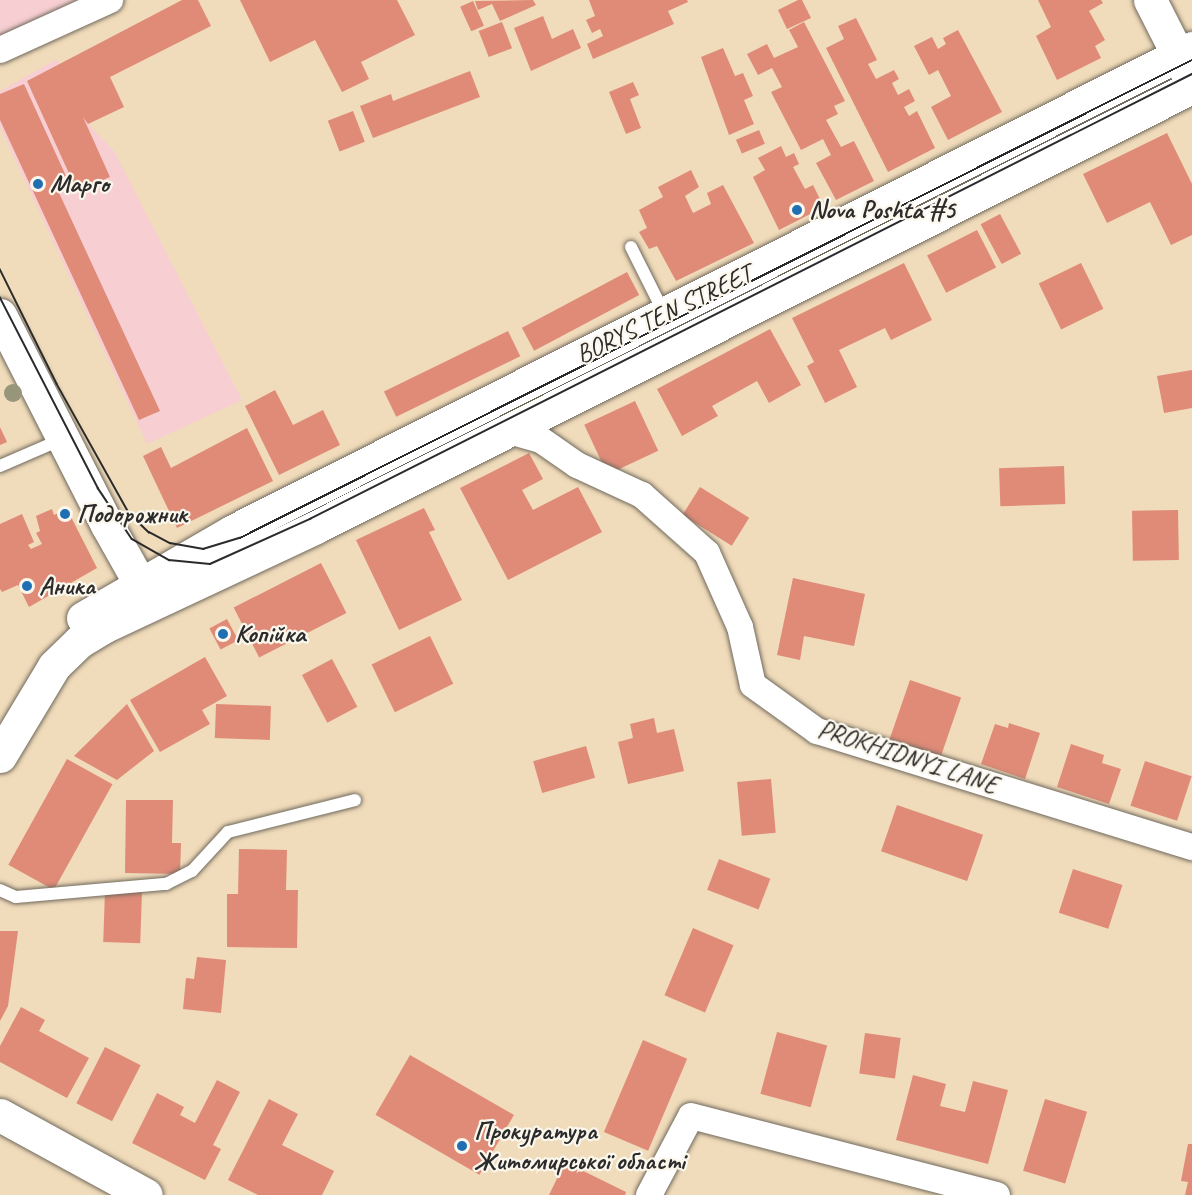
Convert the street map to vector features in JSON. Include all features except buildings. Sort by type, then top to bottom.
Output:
[{"type":"street","points":[[0,50],[110,0]]},
{"type":"street","points":[[1150,0],[1188,68]]},
{"type":"street","name":"BORYS TEN STREET","points":[[145,595],[253,520],[673,330],[1188,68]]},
{"type":"street","points":[[0,315],[62,439],[145,595]]},
{"type":"street","name":"BORYS TEN STREET","points":[[145,595],[509,431],[673,330]]},
{"type":"street","name":"PROKHIDNYI LANE","points":[[509,431],[541,440],[577,465],[642,495],[707,553],[740,627],[753,685],[817,731],[1192,847]]},
{"type":"street","points":[[0,720],[48,647],[70,626],[145,595]]},
{"type":"street","points":[[0,756],[54,666],[80,641],[145,595]]},
{"type":"street","points":[[0,1115],[146,1195]]},
{"type":"street","points":[[649,1195],[691,1116],[997,1195]]},
{"type":"lane","points":[[631,247],[673,330]]},
{"type":"lane","points":[[0,466],[62,439]]},
{"type":"lane","points":[[0,890],[16,897],[166,884],[192,871],[228,831],[355,800]]},
{"type":"shaded area","points":[[0,0],[82,0],[0,36]]},
{"type":"shaded area","points":[[57,59],[88,124],[114,151],[242,400],[147,444],[0,127],[0,91]]},
{"type":"tram line","points":[[0,269],[57,384],[129,513],[149,532],[170,543],[203,549],[240,538],[1192,60]]},
{"type":"tram line","points":[[0,297],[98,488],[132,539],[169,560],[210,564],[310,519],[1192,74]]},
{"type":"place","name":"Марго","points":[[38,184]]},
{"type":"place","name":"Nova Poshta #5","points":[[797,210]]},
{"type":"place","name":"Подорожник","points":[[65,514]]},
{"type":"place","name":"Аника","points":[[27,586]]},
{"type":"place","name":"Копійка","points":[[223,634]]},
{"type":"place","name":"Прокуратура Житомирської області","points":[[462,1146]]}]
